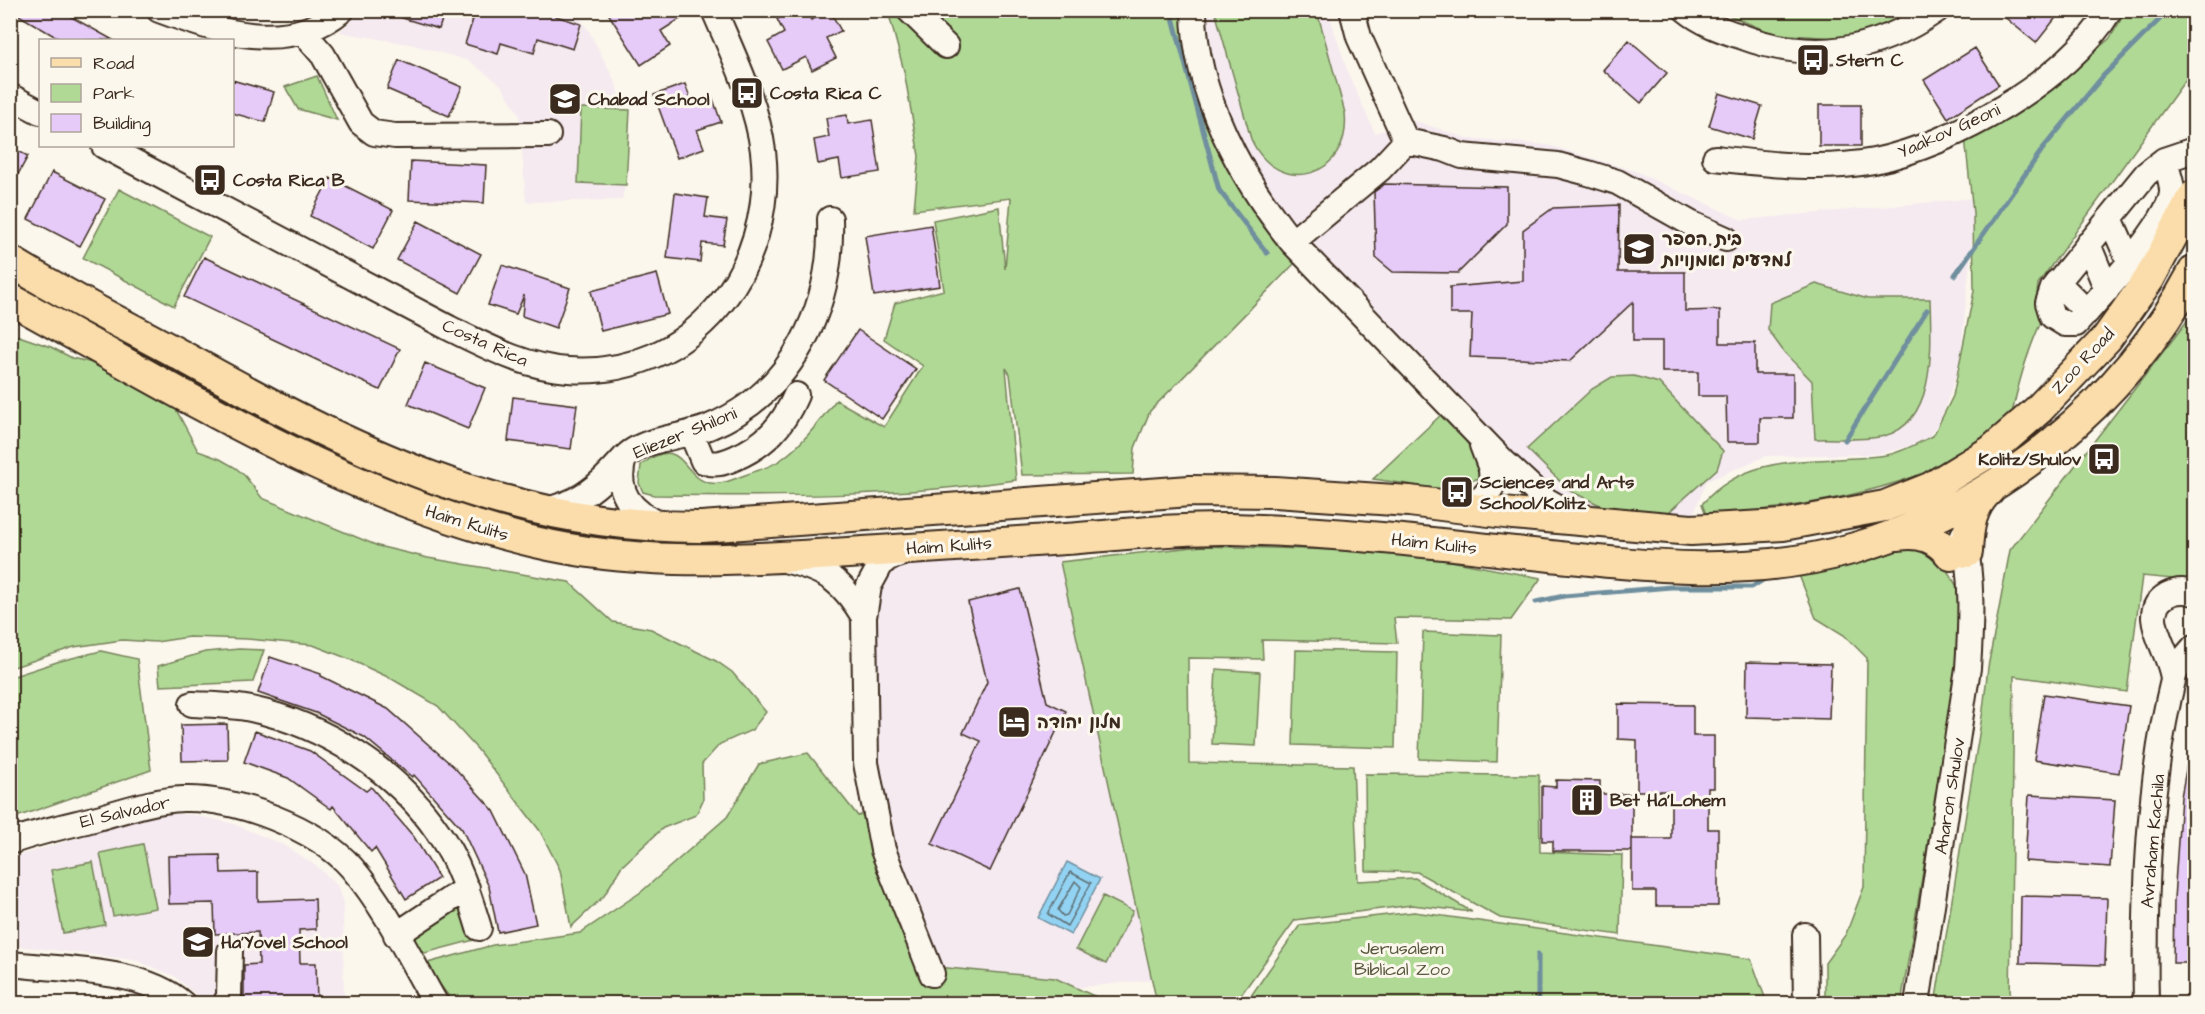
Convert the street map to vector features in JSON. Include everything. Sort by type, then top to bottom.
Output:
[{"type":"main road","name":"Zoo Road","points":[[1930,488],[1991,452],[2038,410],[2107,338],[2149,279],[2194,196]]},
{"type":"main road","name":"Haim Kulits","points":[[10,261],[352,447],[428,477],[543,510],[586,519],[663,527],[802,521],[1190,491],[1310,494],[1408,501],[1588,522],[1691,530],[1783,525],[1885,506],[1930,488]]},
{"type":"main road","name":"Zoo Road","points":[[1945,513],[1989,490],[2037,456],[2067,430],[2131,364],[2176,306],[2194,271]]},
{"type":"main road","name":"Haim Kulits","points":[[10,299],[302,459],[418,508],[504,534],[581,551],[661,560],[771,558],[1224,529],[1376,538],[1612,563],[1704,568],[1801,560],[1850,550],[1892,536],[1945,513]]},
{"type":"main road","points":[[1892,536],[1908,533],[1925,536],[1959,554],[1978,501],[1989,490]]},
{"type":"street","points":[[159,10],[225,32],[253,36],[276,36],[317,27],[342,10]]},
{"type":"street","name":"Costa Rica","points":[[106,147],[449,328],[503,354],[528,363],[570,370],[629,363],[655,354],[689,334],[715,313],[738,282],[758,234],[763,211],[765,183],[759,128],[741,73],[714,10]]},
{"type":"street","points":[[909,10],[946,46]]},
{"type":"street","points":[[1194,10],[1200,62],[1228,142],[1262,204],[1292,242],[1477,435],[1544,499],[1588,522]]},
{"type":"street","points":[[1352,10],[1359,37],[1406,141]]},
{"type":"street","points":[[1686,10],[1722,30],[1762,45],[1790,51],[1822,51],[1867,44],[1897,32],[1937,10]]},
{"type":"street","name":"Yaakov Geoni","points":[[1715,158],[1774,165],[1828,165],[1872,161],[1910,152],[2016,101],[2062,68],[2087,42],[2110,10]]},
{"type":"street","points":[[302,31],[323,55],[360,123],[374,133],[395,136],[549,135]]},
{"type":"street","points":[[10,96],[39,111]]},
{"type":"street","points":[[1292,242],[1380,169],[1406,141]]},
{"type":"street","points":[[1406,141],[1444,149],[1462,156],[1558,165],[1598,176],[1617,182],[1690,223],[1726,238]]},
{"type":"street","points":[[2164,160],[2172,192],[2168,209],[2107,290],[2076,324],[2065,324],[2052,316],[2048,303],[2057,282],[2152,168],[2164,160],[2194,150]]},
{"type":"street","points":[[2131,193],[2150,234]]},
{"type":"street","points":[[2110,218],[2129,261]]},
{"type":"street","name":"Eliezer Shiloni","points":[[543,510],[570,504],[588,495],[624,458],[643,447],[728,419],[753,402],[793,360],[819,308],[831,246],[830,219]]},
{"type":"street","points":[[2088,244],[2107,290]]},
{"type":"street","points":[[691,432],[703,461],[720,464],[766,441],[789,413],[796,395]]},
{"type":"street","points":[[1451,507],[1472,503],[1488,494],[1492,487],[1491,469],[1477,435]]},
{"type":"street","name":"Eliezer Shiloni","points":[[624,458],[620,474],[626,497],[647,519],[663,527]]},
{"type":"street","name":"Aharon Shulov","points":[[1917,1004],[1965,700],[1971,631],[1968,587],[1959,554],[1945,513],[1930,488]]},
{"type":"street","points":[[920,548],[894,555],[880,565],[869,586],[864,617],[866,764],[883,850],[932,974]]},
{"type":"street","points":[[771,558],[809,566],[836,580],[849,590],[864,617]]},
{"type":"street","points":[[2174,680],[2168,654],[2155,629],[2153,615],[2159,603],[2169,594],[2182,591],[2194,593]]},
{"type":"street","points":[[2174,680],[2181,662],[2194,647]]},
{"type":"street","name":"Avraham Kachila","points":[[2146,1004],[2147,907],[2151,831],[2174,680]]},
{"type":"street","points":[[192,704],[248,708],[280,716],[346,747],[373,765],[424,812],[440,834],[467,888],[479,928]]},
{"type":"street","name":"El Salvador","points":[[10,842],[153,803],[204,799],[228,803],[293,827],[331,848],[351,867],[372,894],[436,1004]]},
{"type":"street","points":[[396,935],[467,888]]},
{"type":"street","points":[[1805,934],[1806,1004]]},
{"type":"street","points":[[225,1004],[229,996],[230,951]]},
{"type":"street","points":[[10,964],[127,977],[147,982],[183,1004]]},
{"type":"shaded area","name":"Chabad School","points":[[362,11],[574,11],[589,31],[616,83],[628,133],[626,180],[622,200],[526,202],[519,114],[501,85],[469,61],[414,45],[339,32]]},
{"type":"shaded area","name":"בית הספר למדעים ואמנויות","points":[[1200,11],[1328,11],[1348,73],[1375,133],[1415,121],[1467,138],[1548,145],[1635,171],[1742,220],[1976,198],[1960,363],[1942,417],[1926,442],[1879,454],[1766,456],[1707,481],[1691,520],[1592,513],[1535,484],[1285,226],[1231,139],[1207,64]]},
{"type":"shaded area","points":[[1058,539],[1161,979],[925,1003],[857,795],[866,763],[880,565]]},
{"type":"shaded area","points":[[159,814],[189,814],[231,823],[286,846],[319,868],[337,885],[343,901],[344,1003],[205,1003],[174,976],[135,960],[11,945],[10,858]]},
{"type":"green space","points":[[1731,10],[1915,11],[1867,32],[1838,38],[1774,34],[1728,15]]},
{"type":"green space","points":[[888,11],[1181,11],[1189,75],[1228,165],[1295,263],[1150,411],[1135,448],[1133,474],[1022,475],[1010,374],[1006,368],[1016,480],[926,490],[835,495],[700,496],[654,495],[643,492],[639,483],[641,465],[655,456],[666,453],[674,455],[700,479],[710,483],[728,481],[771,465],[803,441],[836,400],[884,427],[923,366],[884,339],[895,303],[944,290],[933,220],[999,207],[1005,269],[1011,198],[914,210],[919,156],[904,71]]},
{"type":"green space","points":[[1215,11],[1317,11],[1345,113],[1344,135],[1337,153],[1325,166],[1311,173],[1294,174],[1278,169],[1263,158],[1251,139]]},
{"type":"green space","points":[[2126,11],[2194,11],[2194,68],[2038,284],[2036,305],[2042,320],[2023,371],[2010,424],[1978,448],[1942,466],[1910,478],[1810,503],[1707,517],[1702,504],[1722,486],[1743,474],[1788,462],[1892,454],[1933,436],[1953,396],[1974,291],[1973,213],[1965,137],[2042,97],[2110,38]]},
{"type":"green space","points":[[317,76],[337,120],[298,109],[285,87]]},
{"type":"green space","points":[[581,108],[630,110],[626,185],[578,183]]},
{"type":"green space","points":[[119,189],[210,237],[174,306],[83,258]]},
{"type":"green space","points":[[1816,284],[1868,299],[1930,299],[1931,337],[1928,378],[1923,398],[1914,415],[1902,428],[1877,438],[1815,439],[1812,381],[1784,352],[1768,330],[1770,303]]},
{"type":"green space","points":[[2194,312],[2194,581],[2142,576],[2127,692],[2014,676],[2010,1003],[1935,1004],[1988,667],[2010,550]]},
{"type":"green space","points":[[10,333],[51,347],[72,358],[109,367],[172,402],[198,451],[236,468],[262,498],[378,546],[428,558],[569,582],[613,622],[651,629],[716,661],[732,672],[766,712],[752,730],[720,744],[702,764],[703,800],[696,815],[663,828],[621,867],[604,896],[571,927],[560,870],[540,831],[478,750],[438,706],[392,679],[349,659],[313,645],[189,637],[156,642],[122,640],[74,647],[11,668]]},
{"type":"green space","points":[[1634,376],[1659,383],[1723,451],[1717,469],[1660,520],[1615,512],[1570,491],[1527,449],[1592,389],[1612,377]]},
{"type":"green space","points":[[1444,412],[1472,451],[1479,478],[1448,490],[1373,479]]},
{"type":"green space","points":[[1202,546],[1403,552],[1541,578],[1511,620],[1394,618],[1397,643],[1262,640],[1263,659],[1188,658],[1189,763],[1353,766],[1358,881],[1415,878],[1472,912],[1412,905],[1295,920],[1240,996],[1239,1003],[1157,1003],[1060,562]]},
{"type":"green space","points":[[1914,547],[1943,564],[1960,591],[1956,675],[1901,1003],[1825,1003],[1825,963],[1846,934],[1864,887],[1867,658],[1844,635],[1816,618],[1797,570],[1897,548]]},
{"type":"green space","points":[[1423,632],[1501,635],[1497,762],[1419,759]]},
{"type":"green space","points":[[239,649],[264,650],[253,682],[160,686],[158,666],[205,652]]},
{"type":"green space","points":[[1296,650],[1397,652],[1395,748],[1293,745]]},
{"type":"green space","points":[[101,651],[137,659],[151,770],[11,819],[11,677]]},
{"type":"green space","points":[[1216,669],[1260,672],[1256,746],[1212,744]]},
{"type":"green space","points":[[808,753],[858,816],[864,814],[937,967],[1055,978],[1109,1003],[664,1004],[639,997],[565,1004],[454,1003],[424,964],[493,945],[580,933],[641,892],[727,817],[759,764]]},
{"type":"green space","points":[[1365,774],[1539,775],[1540,852],[1622,855],[1620,935],[1500,918],[1417,872],[1366,871]]},
{"type":"green space","points":[[143,844],[156,908],[113,916],[100,853]]},
{"type":"green space","points":[[93,862],[105,925],[63,933],[51,870]]},
{"type":"green space","points":[[1103,896],[1133,911],[1106,964],[1076,949]]},
{"type":"green space","points":[[462,905],[474,940],[421,954],[407,937]]},
{"type":"green space","name":"Jerusalem Biblical Zoo","points":[[1414,912],[1751,959],[1767,1003],[1246,1003],[1300,925]]},
{"type":"water","points":[[1067,862],[1100,879],[1071,935],[1038,918]]},
{"type":"building","points":[[10,10],[59,10],[111,39],[59,39]]},
{"type":"building","points":[[390,10],[445,10],[439,29],[389,14]]},
{"type":"building","points":[[476,10],[537,10],[581,24],[573,49],[538,38],[534,53],[501,43],[498,54],[465,44]]},
{"type":"building","points":[[606,10],[694,10],[661,31],[670,46],[641,65]]},
{"type":"building","points":[[795,10],[806,10],[811,20],[830,11],[841,31],[826,38],[836,58],[812,70],[806,57],[782,69],[768,42],[784,33],[777,19]]},
{"type":"building","points":[[1996,10],[2062,10],[2036,43]]},
{"type":"building","points":[[1629,40],[1667,73],[1641,103],[1603,70]]},
{"type":"building","points":[[1975,48],[1999,85],[1948,118],[1924,80]]},
{"type":"building","points":[[399,60],[462,87],[449,116],[387,89]]},
{"type":"building","points":[[234,81],[274,92],[265,122],[234,114]]},
{"type":"building","points":[[685,84],[692,103],[712,96],[721,122],[697,130],[704,148],[677,158],[654,95]]},
{"type":"building","points":[[1719,93],[1762,106],[1752,139],[1709,126]]},
{"type":"building","points":[[1819,105],[1861,105],[1861,146],[1819,146]]},
{"type":"building","points":[[847,115],[848,124],[872,120],[880,172],[842,178],[839,160],[818,164],[814,140],[829,137],[826,118]]},
{"type":"building","points":[[10,147],[28,156],[10,189]]},
{"type":"building","points":[[411,161],[486,165],[484,203],[409,200]]},
{"type":"building","points":[[52,172],[105,199],[80,246],[28,219]]},
{"type":"building","points":[[330,178],[393,210],[373,249],[310,216]]},
{"type":"building","points":[[1385,184],[1507,187],[1507,224],[1458,273],[1393,272],[1376,258],[1374,192]]},
{"type":"building","points":[[675,193],[708,198],[705,217],[727,220],[723,245],[702,243],[700,262],[667,258]]},
{"type":"building","points":[[1619,205],[1618,272],[1685,272],[1685,311],[1720,310],[1720,343],[1755,343],[1755,374],[1793,374],[1793,418],[1760,418],[1760,442],[1727,442],[1726,396],[1698,396],[1698,372],[1662,372],[1662,341],[1633,341],[1633,302],[1570,361],[1470,357],[1472,314],[1450,314],[1450,287],[1523,281],[1523,230],[1553,208]]},
{"type":"building","points":[[418,221],[481,254],[460,293],[397,260]]},
{"type":"building","points":[[931,225],[940,286],[874,296],[865,236]]},
{"type":"building","points":[[204,257],[400,349],[380,390],[184,297]]},
{"type":"building","points":[[502,265],[570,288],[556,328],[522,316],[524,295],[516,314],[488,305]]},
{"type":"building","points":[[657,274],[668,314],[601,331],[591,291]]},
{"type":"building","points":[[858,330],[916,369],[882,419],[824,380]]},
{"type":"building","points":[[425,363],[485,388],[468,429],[408,404]]},
{"type":"building","points":[[513,397],[577,405],[571,449],[508,441]]},
{"type":"building","name":"מלון יהודה","points":[[1020,589],[1047,702],[1066,711],[990,871],[932,844],[981,741],[963,733],[987,682],[968,602]]},
{"type":"building","points":[[270,657],[321,674],[388,709],[454,767],[494,811],[525,874],[536,924],[498,932],[489,887],[462,829],[414,775],[412,777],[364,737],[316,713],[258,693]]},
{"type":"building","points":[[1747,662],[1831,664],[1829,719],[1746,717]]},
{"type":"building","points":[[2044,694],[2129,706],[2119,773],[2034,760]]},
{"type":"building","name":"Bet Ha'Lohem","points":[[1618,704],[1693,705],[1693,736],[1714,736],[1714,788],[1708,788],[1708,829],[1718,829],[1718,906],[1656,906],[1656,891],[1632,891],[1632,839],[1671,839],[1671,791],[1637,791],[1637,740],[1618,739]]},
{"type":"building","points":[[227,724],[228,760],[182,761],[181,725]]},
{"type":"building","points":[[255,731],[310,751],[366,791],[371,787],[414,837],[439,878],[406,899],[375,848],[371,852],[333,806],[331,809],[288,778],[244,762]]},
{"type":"building","points":[[2187,764],[2194,765],[2194,963],[2173,963],[2174,899],[2181,797]]},
{"type":"building","points":[[1556,780],[1600,781],[1600,794],[1632,794],[1632,851],[1553,851],[1553,841],[1542,841],[1542,786],[1556,787]]},
{"type":"building","points":[[2029,795],[2115,800],[2110,867],[2025,861]]},
{"type":"building","points":[[220,855],[221,873],[258,872],[258,901],[315,899],[316,929],[299,930],[300,963],[316,963],[317,1004],[244,1004],[244,965],[259,964],[258,932],[215,934],[214,903],[169,904],[168,856]]},
{"type":"building","points":[[2021,896],[2107,898],[2105,965],[2020,963]]},
{"type":"waterway","points":[[1171,10],[1219,190],[1267,253]]},
{"type":"waterway","points":[[1955,275],[2044,147],[2104,75],[2169,10]]},
{"type":"waterway","points":[[1845,440],[1927,310]]},
{"type":"waterway","points":[[1536,602],[1564,596],[1671,587],[1752,587],[1763,580]]},
{"type":"waterway","points":[[1538,954],[1538,1004]]},
{"type":"place","name":"Stern C","points":[[1813,60]]},
{"type":"place","name":"Costa Rica C","points":[[747,93]]},
{"type":"place","name":"Chabad School","points":[[565,99]]},
{"type":"place","name":"Costa Rica B","points":[[210,180]]},
{"type":"place","name":"בית הספר למדעים ואמנויות","points":[[1639,249]]},
{"type":"place","name":"Kolitz/Shulov","points":[[2104,459]]},
{"type":"place","name":"Sciences and Arts School/Kolitz","points":[[1457,492]]},
{"type":"place","name":"מלון יהודה","points":[[1014,722]]},
{"type":"place","name":"Bet Ha'Lohem","points":[[1587,800]]},
{"type":"place","name":"Ha'Yovel School","points":[[198,942]]}]
